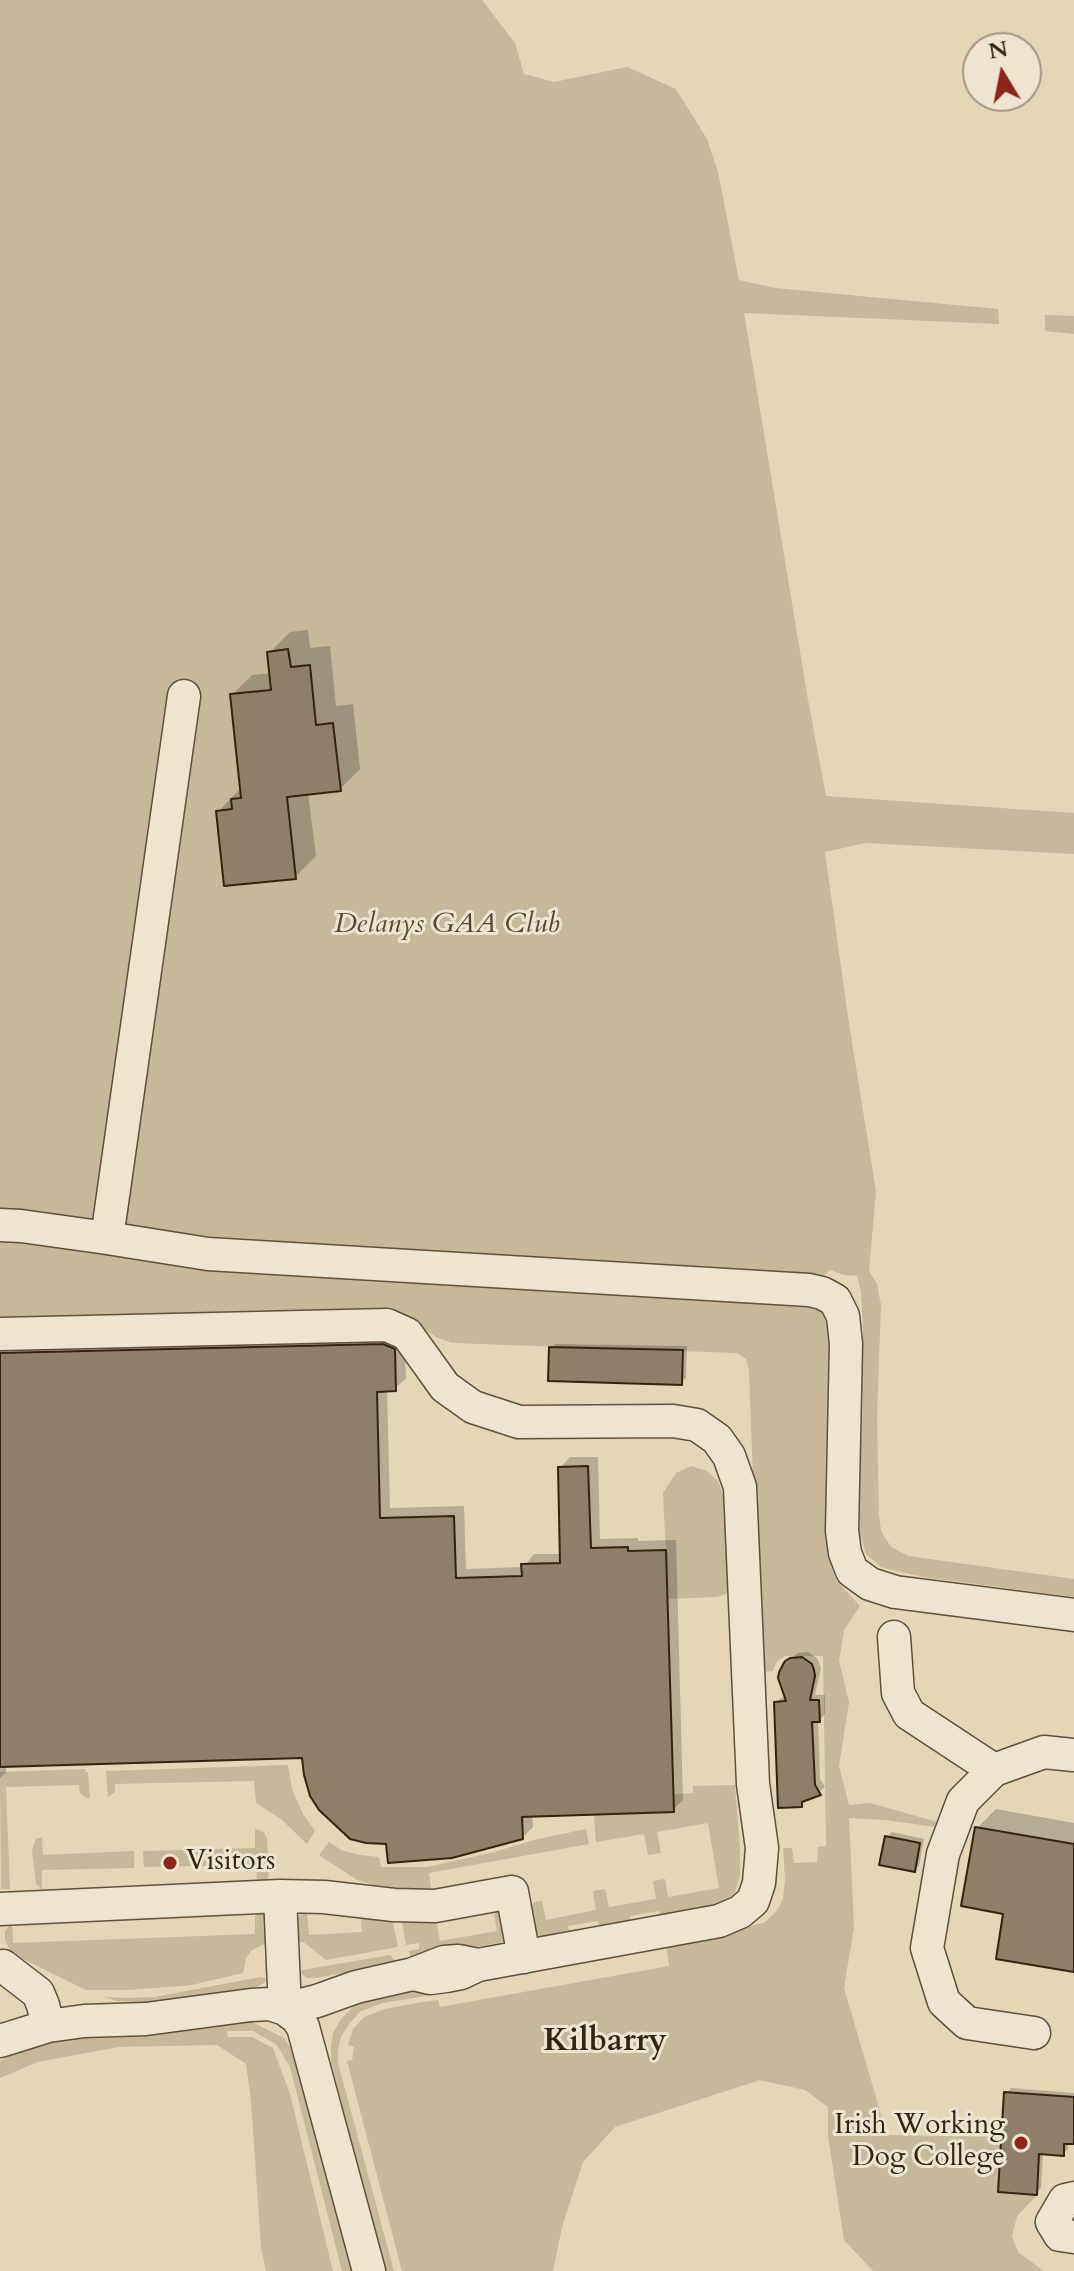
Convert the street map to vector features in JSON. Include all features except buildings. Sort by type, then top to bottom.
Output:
[{"type":"lane","points":[[107,1238],[184,696]]},
{"type":"lane","points":[[0,1225],[208,1254],[822,1293],[835,1300],[843,1316],[846,1344],[842,1531],[845,1553],[852,1571],[870,1584],[895,1592],[1074,1615]]},
{"type":"lane","points":[[0,1334],[387,1325],[407,1334],[445,1387],[473,1407],[519,1422],[673,1421],[697,1425],[717,1439],[729,1456],[740,1487],[753,1784],[762,1848],[759,1883],[753,1901],[740,1912],[719,1921],[478,1965],[446,1976],[430,1978],[413,1974],[356,1987],[285,2009]]},
{"type":"lane","points":[[894,1637],[898,1693],[909,1714],[994,1770]]},
{"type":"lane","points":[[1034,2033],[967,2023],[944,2002],[927,1948],[943,1854],[963,1801],[994,1770],[1044,1752],[1074,1755]]},
{"type":"lane","points":[[0,1909],[280,1896],[435,1906],[512,1892],[524,1957]]},
{"type":"lane","points":[[280,1896],[285,2009]]},
{"type":"lane","points":[[1,1962],[38,1993],[48,2026]]},
{"type":"lane","points":[[0,2041],[48,2026],[84,2021],[146,2019],[251,2005],[270,2004],[285,2009],[303,2027],[369,2271]]},
{"type":"lane","points":[[1074,2198],[1065,2200],[1052,2222],[1060,2235],[1074,2237]]},
{"type":"green space","name":"Delanys GAA Club","points":[[0,0],[482,0],[515,43],[524,74],[554,82],[627,67],[676,89],[707,139],[718,172],[739,280],[775,288],[998,309],[999,324],[744,313],[826,796],[1074,813],[1074,854],[866,843],[825,852],[876,1191],[869,1271],[877,1284],[881,1305],[877,1418],[881,1531],[891,1547],[908,1556],[1074,1579],[1074,1597],[923,1577],[881,1567],[866,1554],[859,1530],[857,1498],[863,1336],[861,1291],[857,1276],[830,1270],[809,1290],[806,1301],[826,1316],[832,1334],[828,1557],[836,1580],[860,1606],[844,1630],[839,1661],[849,1702],[839,1766],[849,1805],[870,1803],[941,1823],[936,1827],[849,1818],[854,1927],[844,1988],[887,2135],[1002,2137],[998,2192],[1037,2195],[1017,2216],[1012,2237],[1019,2253],[1044,2271],[873,2271],[844,2240],[828,2136],[828,2107],[805,2090],[760,2080],[615,2127],[583,2162],[562,2227],[553,2271],[402,2271],[347,2061],[352,2060],[354,2047],[348,2045],[353,2029],[364,2017],[385,2009],[438,2000],[440,2007],[669,1966],[666,1943],[765,1922],[776,1912],[783,1899],[783,1848],[792,1848],[794,1863],[817,1862],[818,1847],[826,1846],[823,1656],[785,1656],[776,1662],[773,1671],[760,1672],[749,1370],[746,1359],[737,1353],[452,1343],[436,1337],[410,1319],[0,1320]]},
{"type":"green space","points":[[1045,315],[1074,316],[1074,334],[1045,331]]},
{"type":"green space","points":[[691,1466],[707,1471],[718,1481],[725,1500],[731,1592],[717,1597],[668,1599],[663,1493],[676,1473]]},
{"type":"green space","points":[[288,1765],[292,1789],[315,1831],[307,1844],[281,1819],[256,1803],[254,1781],[115,1784],[115,1792],[108,1797],[106,1771]]},
{"type":"green space","points":[[85,1769],[88,1772],[90,1798],[80,1793],[79,1785],[6,1787],[10,1889],[1,1889],[0,1772]]},
{"type":"green space","points":[[735,1785],[740,1874],[735,1893],[717,1907],[661,1918],[659,1911],[630,1916],[630,1922],[599,1927],[598,1921],[568,1926],[569,1933],[542,1937],[535,1933],[530,1908],[534,1902],[542,1901],[546,1920],[596,1910],[593,1891],[605,1889],[609,1907],[656,1899],[653,1881],[665,1879],[668,1897],[719,1888],[708,1823],[657,1832],[661,1853],[648,1855],[644,1834],[596,1842],[594,1815],[673,1812],[673,1794],[693,1793],[693,1786]]},
{"type":"green space","points":[[255,1829],[264,1832],[267,1839],[269,1872],[263,1883],[257,1885],[256,1865],[144,1867],[143,1851],[255,1848]]},
{"type":"green space","points":[[586,1829],[589,1844],[429,1873],[432,1894],[394,1891],[357,1880],[319,1855],[329,1842],[341,1850],[379,1857],[381,1867],[427,1867]]},
{"type":"green space","points":[[42,1837],[43,1855],[134,1851],[134,1868],[42,1870],[42,1890],[36,1884],[32,1850],[36,1839]]},
{"type":"green space","points":[[360,1909],[391,1914],[398,1947],[326,1960],[305,1943],[296,1941],[297,1918],[303,1913],[307,1913],[309,1935],[362,1932]]},
{"type":"green space","points":[[498,1912],[503,1918],[506,1938],[503,1942],[411,1959],[409,1951],[419,1949],[419,1943],[406,1945],[401,1917],[436,1919],[440,1941],[497,1931],[494,1913]]},
{"type":"green space","points":[[255,1913],[267,1918],[269,1942],[252,1950],[246,1958],[243,1973],[192,1985],[86,1990],[11,1953],[5,1940],[5,1931],[12,1922],[13,1943],[255,1934]]},
{"type":"green space","points":[[390,1955],[397,1963],[316,1978],[307,1978],[299,1972],[302,1970]]},
{"type":"green space","points":[[261,1977],[266,1979],[264,1983],[253,1989],[214,1996],[148,2003],[104,1997],[154,1997]]},
{"type":"green space","points":[[435,1984],[437,1994],[383,2003],[361,2011],[341,2037],[338,2049],[338,2063],[394,2271],[385,2271],[331,2063],[333,2033],[355,2005],[381,1995]]},
{"type":"green space","points":[[235,2020],[252,2022],[284,2038],[296,2056],[353,2271],[342,2271],[290,2067],[277,2045],[253,2031],[227,2031],[228,2037],[252,2037],[273,2048],[290,2094],[333,2271],[266,2271],[261,2247],[246,2064],[217,2045],[118,2047],[38,2062],[0,2078],[0,2061],[21,2050],[62,2039]]},
{"type":"place","name":"Visitors","points":[[170,1863]]},
{"type":"place","name":"Irish Working Dog College","points":[[1021,2143]]},
{"type":"district","name":"Kilbarry","points":[[605,2043]]}]
